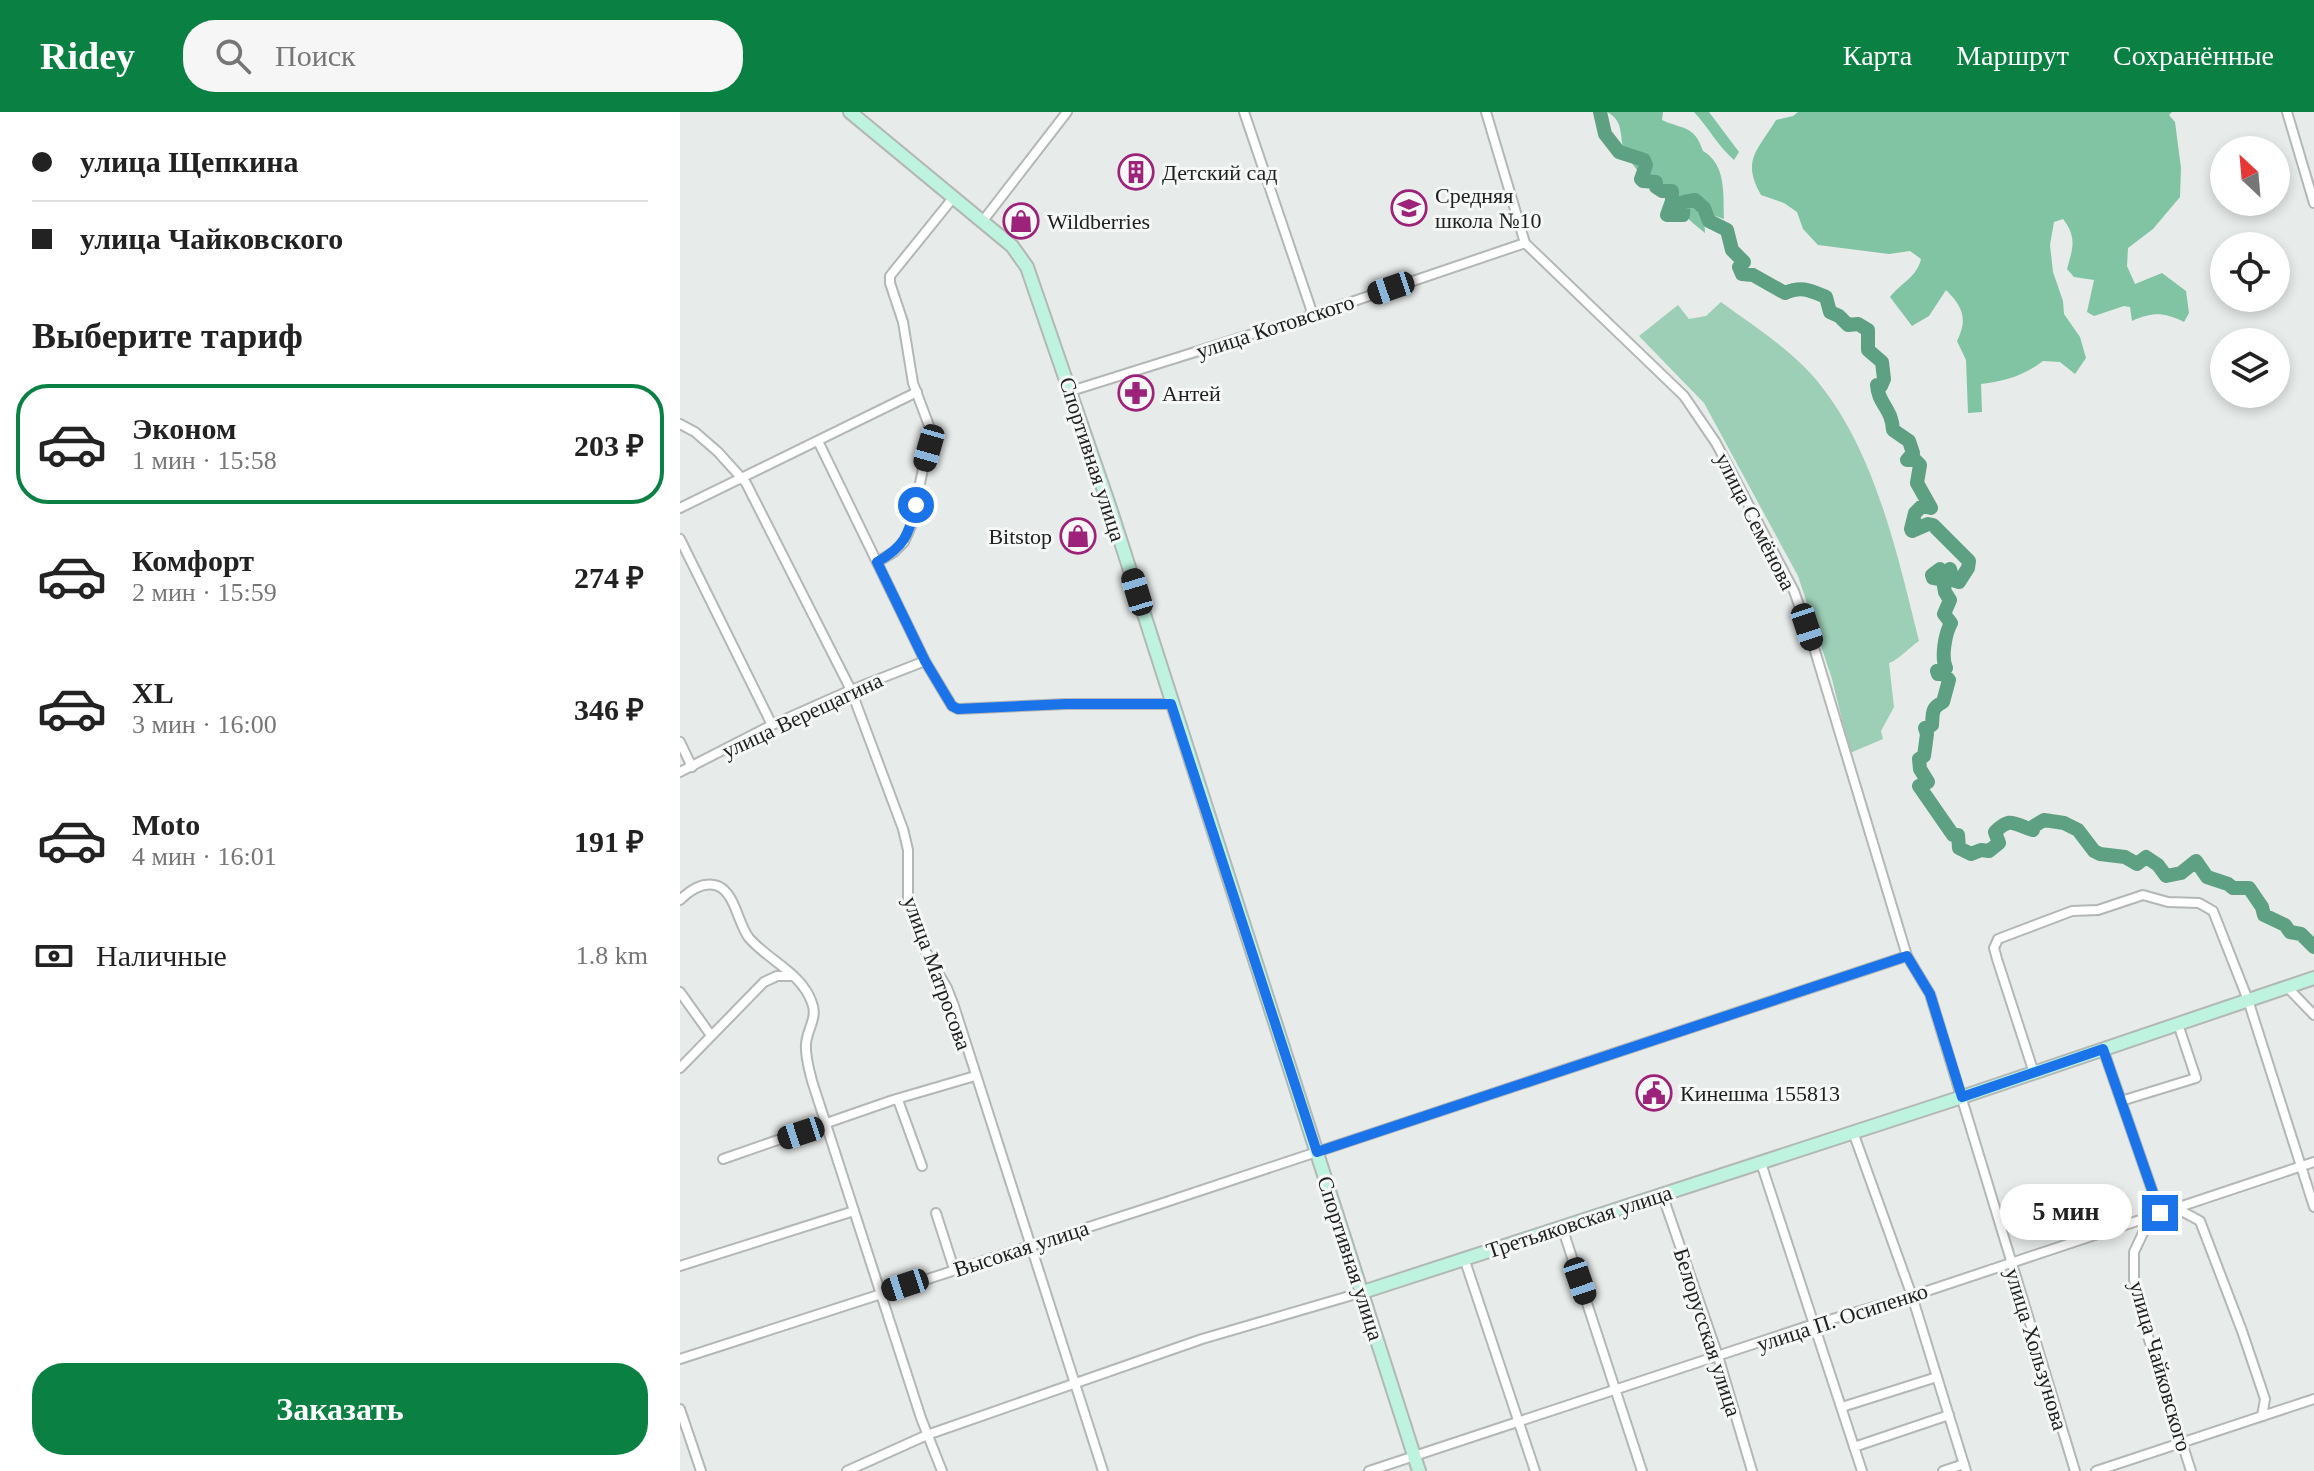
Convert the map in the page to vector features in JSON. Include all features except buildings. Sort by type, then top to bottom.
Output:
[{"type":"street","name":"Спортивная улица","points":[[850,112],[1012,246],[1025,262],[1071,391],[1419,1471]]},
{"type":"street","points":[[982,222],[1067,112]]},
{"type":"street","points":[[1244,112],[1313,315]]},
{"type":"street","points":[[1486,112],[1525,243]]},
{"type":"street","points":[[2287,112],[2314,203]]},
{"type":"street","points":[[877,562],[904,542],[911,526],[931,431],[910,368],[903,322],[890,276],[953,198]]},
{"type":"street","name":"улица Котовского","points":[[1071,391],[1313,315],[1525,243]]},
{"type":"street","name":"улица Семёнова","points":[[1525,243],[1700,415],[1759,522],[1794,591],[1807,627],[1907,956]]},
{"type":"street","points":[[680,508],[917,392]]},
{"type":"street","name":"улица Матросова","points":[[680,424],[718,452],[741,478],[851,690],[903,829],[908,850],[908,900],[926,952],[947,988],[1103,1471]]},
{"type":"street","points":[[818,441],[925,661],[952,706],[958,709],[1066,704],[1171,704]]},
{"type":"street","points":[[680,539],[772,725]]},
{"type":"street","name":"улица Верещагина","points":[[680,772],[772,725],[925,661]]},
{"type":"street","points":[[680,742],[692,767]]},
{"type":"street","points":[[680,900],[700,886],[720,887],[727,892],[744,931],[785,967],[806,990],[813,1005],[807,1056],[880,1293],[942,1471]]},
{"type":"street","points":[[2034,1073],[1994,948],[1998,939],[2072,911],[2098,910],[2143,895],[2168,902],[2199,903],[2213,911],[2248,1000],[2314,1207]]},
{"type":"street","name":"улица Хользунова","points":[[1907,956],[1930,994],[2075,1471]]},
{"type":"street","name":"Высокая улица","points":[[680,1359],[1907,956]]},
{"type":"street","points":[[680,1068],[764,982],[777,976],[790,976]]},
{"type":"street","name":"Третьяковская улица","points":[[847,1471],[927,1435],[1202,1339],[1363,1292],[1761,1163],[2314,978]]},
{"type":"street","points":[[2287,987],[2314,1015]]},
{"type":"street","points":[[680,992],[710,1034]]},
{"type":"street","points":[[2121,1101],[2196,1078],[2178,1024]]},
{"type":"street","points":[[2103,1049],[2156,1215]]},
{"type":"street","points":[[723,1159],[975,1076]]},
{"type":"street","points":[[898,1100],[922,1166]]},
{"type":"street","points":[[1853,1132],[1912,1296],[1965,1467],[1943,1471]]},
{"type":"street","name":"улица П. Осипенко","points":[[1369,1471],[1814,1325],[1912,1296],[2314,1162]]},
{"type":"street","points":[[1761,1163],[1862,1471]]},
{"type":"street","name":"Белорусская улица","points":[[1662,1194],[1718,1356],[1752,1471]]},
{"type":"street","points":[[2176,1208],[2200,1221],[2265,1399],[2262,1416]]},
{"type":"street","points":[[680,1266],[854,1211]]},
{"type":"street","points":[[936,1213],[954,1269]]},
{"type":"street","name":"улица Чайковского","points":[[2156,1215],[2134,1252],[2134,1280],[2143,1321],[2191,1471]]},
{"type":"street","points":[[1562,1227],[1642,1471]]},
{"type":"street","points":[[1464,1258],[1535,1471]]},
{"type":"street","points":[[1842,1407],[1937,1377]]},
{"type":"street","points":[[2096,1471],[2314,1399]]},
{"type":"street","points":[[680,1409],[701,1471]]},
{"type":"street","points":[[1854,1447],[1949,1415]]},
{"type":"green space","points":[[1607,112],[1663,112],[1662,120],[1692,132],[1720,173],[1724,219],[1704,212],[1705,233],[1658,192],[1627,156],[1617,121]]},
{"type":"green space","points":[[1694,112],[1709,112],[1739,152],[1734,160],[1723,148]]},
{"type":"green space","points":[[1798,112],[2172,112],[2169,115],[2175,122],[2181,168],[2180,197],[2153,229],[2128,248],[2127,266],[2135,284],[2162,273],[2186,291],[2189,313],[2184,322],[2158,314],[2132,321],[2130,307],[2124,306],[2094,316],[2087,312],[2094,280],[2074,277],[2067,269],[2072,237],[2063,219],[2054,222],[2050,245],[2053,272],[2064,314],[2080,337],[2086,358],[2075,374],[2060,362],[2043,361],[2014,377],[1981,384],[1982,412],[1968,413],[1966,360],[1957,341],[1963,320],[1956,302],[1946,290],[1929,316],[1912,326],[1890,297],[1912,275],[1921,259],[1910,251],[1889,254],[1818,245],[1803,229],[1797,212],[1784,203],[1761,195],[1752,173],[1754,156],[1776,120]]},
{"type":"green space","points":[[1721,302],[1791,354],[1833,403],[1867,467],[1892,537],[1919,641],[1889,663],[1894,707],[1881,731],[1883,739],[1850,753],[1832,679],[1798,576],[1704,403],[1639,336],[1678,305],[1689,319],[1706,316]]},
{"type":"waterway","points":[[1600,112],[1605,134],[1619,152],[1644,160],[1646,165],[1641,179],[1656,182],[1656,187],[1662,191],[1672,191],[1667,215],[1683,215],[1684,202],[1695,200],[1704,208],[1709,221],[1727,230],[1732,250],[1744,262],[1739,267],[1742,274],[1753,275],[1785,293],[1806,290],[1826,297],[1830,312],[1848,325],[1858,324],[1868,330],[1868,350],[1882,362],[1884,379],[1881,386],[1877,385],[1880,397],[1893,430],[1909,441],[1913,453],[1907,460],[1915,460],[1920,465],[1917,483],[1931,508],[1922,506],[1915,513],[1911,529],[1933,525],[1969,561],[1959,582],[1953,580],[1950,569],[1944,576],[1940,569],[1932,575],[1943,580],[1950,600],[1944,614],[1951,623],[1944,646],[1946,668],[1937,671],[1949,680],[1943,702],[1933,711],[1932,725],[1925,728],[1924,756],[1919,759],[1920,769],[1928,782],[1919,786],[1953,835],[1958,835],[1959,848],[1971,854],[1989,851],[1999,843],[1995,832],[2009,823],[2033,830],[2044,820],[2064,823],[2078,830],[2094,851],[2125,857],[2137,864],[2146,857],[2158,865],[2166,876],[2181,873],[2196,861],[2207,877],[2233,888],[2249,888],[2264,915],[2285,925],[2290,932],[2301,934],[2314,947]]},
{"type":"place","name":"Детский сад","points":[[1136,172]]},
{"type":"place","name":"Средняя школа №10","points":[[1409,208]]},
{"type":"place","name":"Wildberries","points":[[1021,221]]},
{"type":"place","name":"Антей","points":[[1136,393]]},
{"type":"place","name":"Bitstop","points":[[1078,536]]},
{"type":"place","name":"Кинешма 155813","points":[[1654,1093]]},
{"type":"route","points":[[916,505],[904,542],[877,562],[925,661],[952,706],[958,709],[1066,704],[1171,704],[1317,1152],[1907,956],[1930,994],[1962,1097],[2103,1049],[2160,1213]]}]
